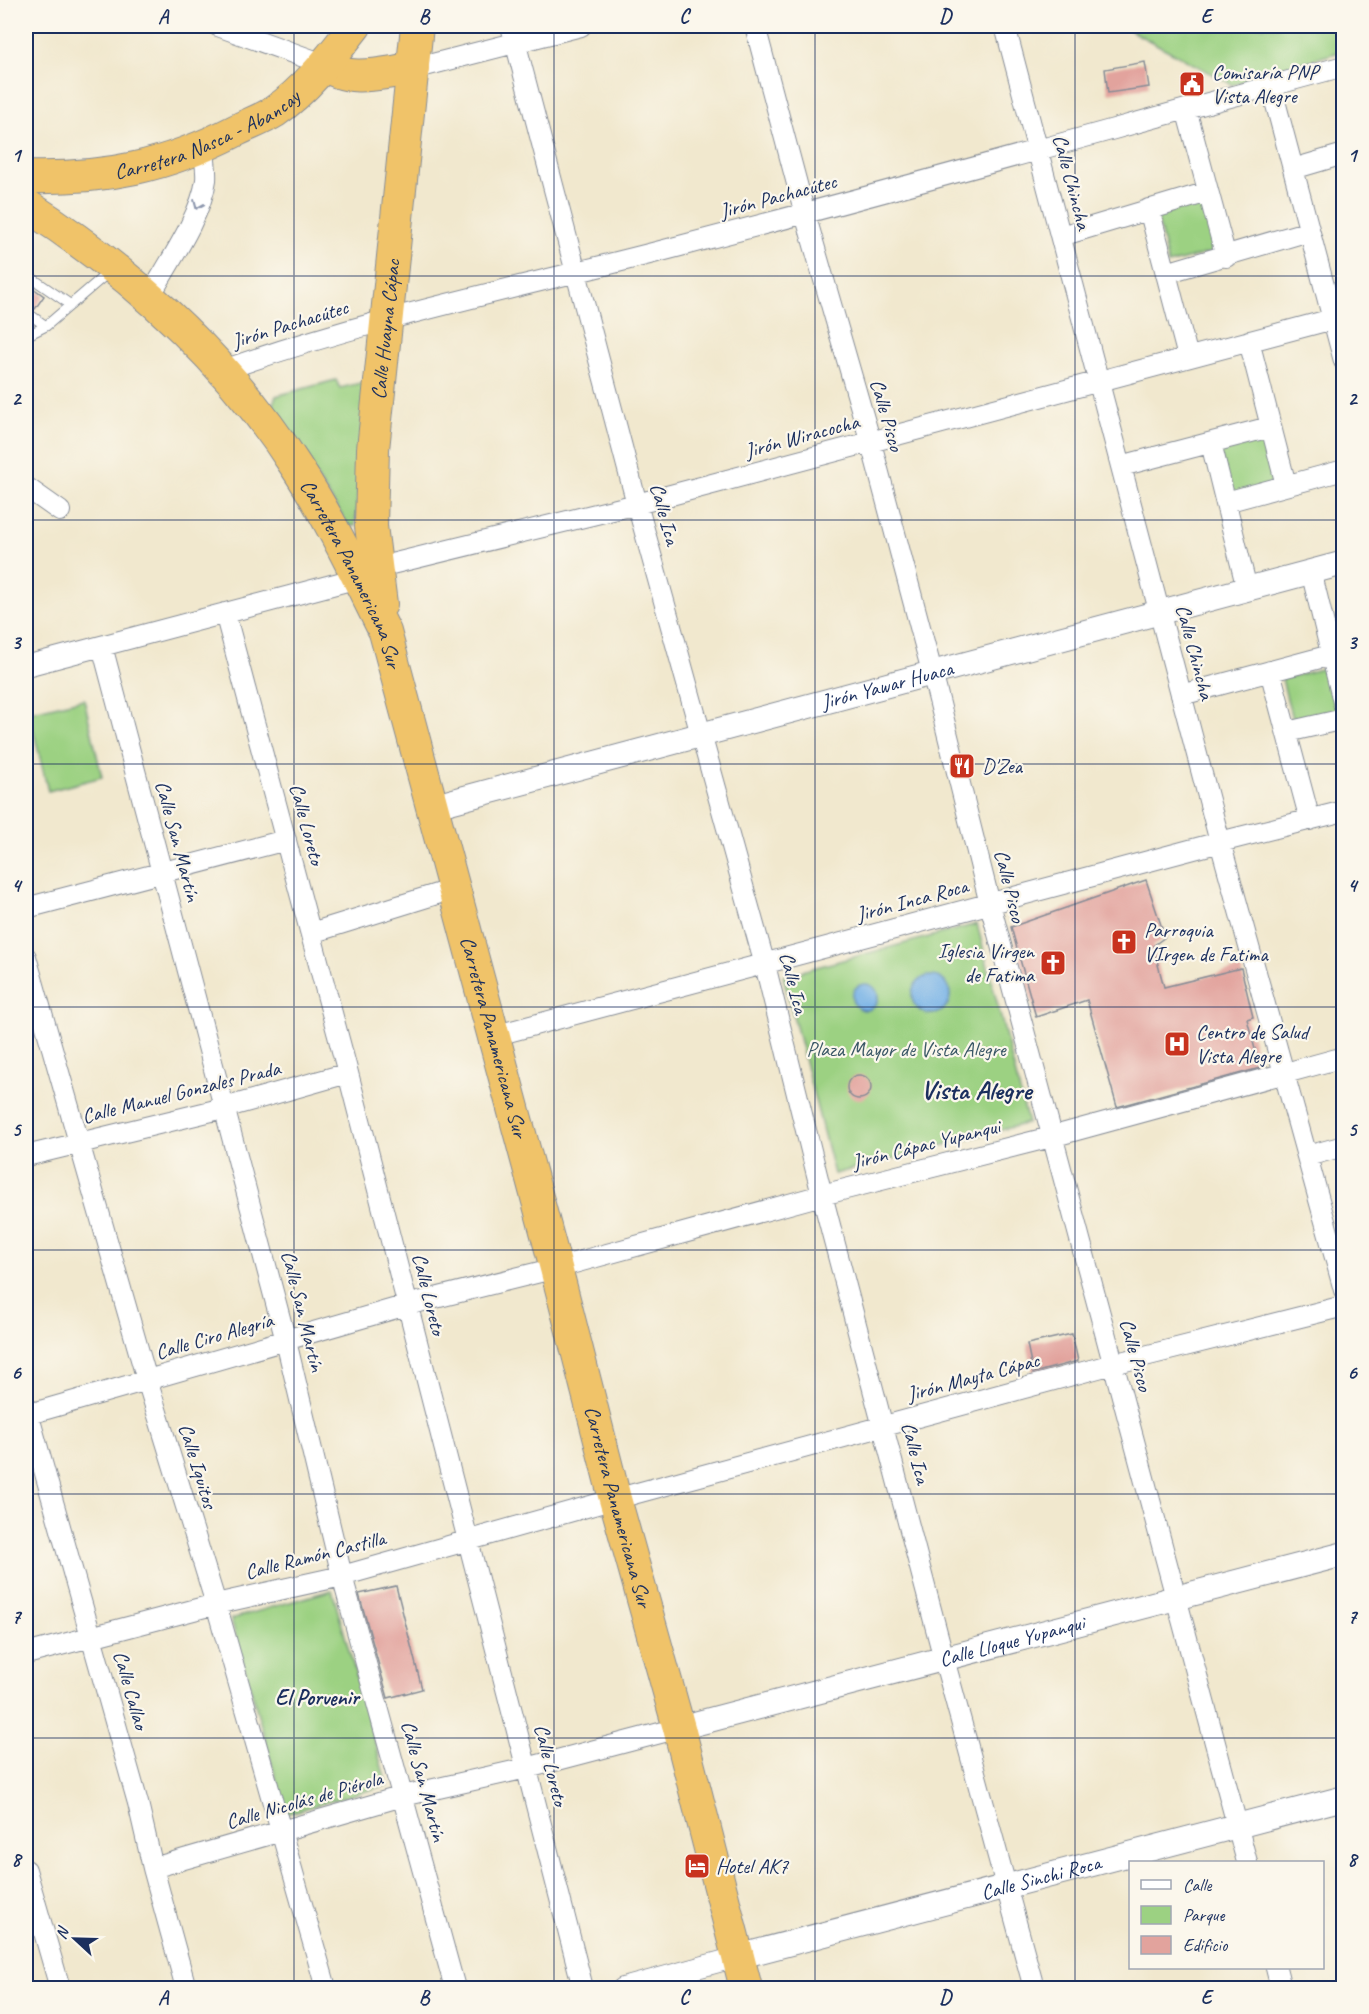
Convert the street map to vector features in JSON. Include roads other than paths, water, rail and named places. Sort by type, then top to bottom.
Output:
[{"type":"highway","name":"Carretera Nasca - Abancay","points":[[26,177],[82,177],[122,171],[163,162],[204,148],[273,112],[326,65],[355,26]]},
{"type":"highway","name":"Calle Huayna Cápac","points":[[385,632],[367,573],[373,449],[417,26]]},
{"type":"highway","points":[[326,65],[335,73],[346,76],[413,69]]},
{"type":"highway","name":"Carretera Panamericana Sur","points":[[26,205],[65,230],[114,267],[178,323],[224,370],[297,467],[337,537],[367,573]]},
{"type":"highway","name":"Carretera Panamericana Sur","points":[[385,632],[556,1268],[615,1499],[679,1728],[746,1989]]},
{"type":"street","points":[[218,26],[326,65]]},
{"type":"street","points":[[413,69],[513,34],[581,26]]},
{"type":"street","name":"Calle Pisco","points":[[755,26],[805,214],[871,443],[1051,1137],[1246,1861]]},
{"type":"street","name":"Calle Chincha","points":[[1005,26],[1220,842],[1344,1290]]},
{"type":"street","name":"Calle Ica","points":[[513,34],[699,734],[765,964],[822,1195],[944,1659],[1034,1989]]},
{"type":"street","name":"Jirón Pachacútec","points":[[224,370],[274,352],[387,320],[805,214],[1344,66]]},
{"type":"street","points":[[1271,86],[1309,231],[1338,317],[1344,361]]},
{"type":"street","points":[[1186,109],[1226,257]]},
{"type":"street","points":[[148,298],[182,238],[202,193],[206,178],[204,148]]},
{"type":"street","points":[[1293,169],[1344,154]]},
{"type":"street","points":[[1061,236],[1208,192]]},
{"type":"street","points":[[1149,209],[1188,357]]},
{"type":"street","points":[[1166,273],[1309,231]]},
{"type":"street","name":"Jirón Wiracocha","points":[[26,666],[367,573],[871,443],[1338,317]]},
{"type":"street","points":[[1249,341],[1286,485]]},
{"type":"street","points":[[1121,466],[1270,427]]},
{"type":"street","points":[[1211,442],[1247,589]]},
{"type":"street","points":[[1226,502],[1344,470]]},
{"type":"street","points":[[26,487],[60,511]]},
{"type":"street","name":"Jirón Yawar Huaca","points":[[431,807],[1344,563]]},
{"type":"street","points":[[1311,572],[1344,706]]},
{"type":"street","name":"Calle Loreto","points":[[225,613],[348,1073],[583,1989]]},
{"type":"street","name":"Calle San Martín","points":[[102,646],[286,1341],[342,1576],[455,1989]]},
{"type":"street","points":[[1181,695],[1331,655]]},
{"type":"street","points":[[1270,671],[1310,820]]},
{"type":"street","points":[[1287,732],[1344,719]]},
{"type":"street","name":"Jirón Inca Roca","points":[[493,1036],[1344,811]]},
{"type":"street","points":[[26,908],[286,840]]},
{"type":"street","points":[[311,933],[453,889]]},
{"type":"street","name":"Calle Iquitos","points":[[26,957],[147,1380],[216,1604],[326,1989]]},
{"type":"street","name":"Jirón Cápac Yupanqui","points":[[556,1268],[1344,1057]]},
{"type":"street","name":"Calle Manuel Gonzales Prada","points":[[26,1156],[224,1108],[348,1073]]},
{"type":"street","points":[[1307,1156],[1344,1146]]},
{"type":"street","name":"Calle Ciro Alegría","points":[[26,1412],[286,1341],[407,1305],[556,1268]]},
{"type":"street","name":"Jirón Mayta Cápac","points":[[615,1499],[1113,1364],[1344,1306]]},
{"type":"street","name":"Calle Callao","points":[[26,1412],[138,1803],[186,1989]]},
{"type":"street","name":"Calle Ramón Castilla","points":[[26,1654],[216,1604],[342,1576],[615,1499]]},
{"type":"street","name":"Calle Lloque Yupanqui","points":[[679,1728],[1344,1554]]},
{"type":"street","name":"Calle Nicolás de Piérola","points":[[153,1868],[403,1796],[526,1768],[679,1728]]},
{"type":"street","name":"Calle Sinchi Roca","points":[[737,1958],[1344,1798]]},
{"type":"street","points":[[26,1870],[60,1989]]},
{"type":"street","points":[[623,1989],[737,1958]]},
{"type":"street","points":[[1276,1969],[1281,1989]]},
{"type":"lane","points":[[26,336],[46,326],[114,267]]},
{"type":"lane","points":[[26,274],[71,305]]},
{"type":"lane","points":[[26,312],[46,326]]},
{"type":"water","points":[[931,976],[938,977],[944,982],[949,988],[949,1002],[944,1008],[938,1013],[931,1014],[924,1013],[918,1008],[913,1002],[912,995],[913,988],[918,982],[924,977]]},
{"type":"water","points":[[865,984],[874,988],[878,997],[874,1006],[865,1010],[856,1006],[852,997],[856,988]]},
{"type":"place","name":"Comisaría PNP Vista Alegre","points":[[1192,84]]},
{"type":"place","name":"D'Zea","points":[[962,766]]},
{"type":"place","name":"Parroquia VIrgen de Fatima","points":[[1124,942]]},
{"type":"place","name":"Iglesia Virgen de Fatima","points":[[1053,963]]},
{"type":"place","name":"Centro de Salud Vista Alegre","points":[[1177,1044]]},
{"type":"place","name":"Hotel AK7","points":[[697,1866]]},
{"type":"district","name":"Vista Alegre","points":[[976,1090]]},
{"type":"district","name":"El Porvenir","points":[[317,1698]]},
{"type":"park label","name":"Plaza Mayor de Vista Alegre","points":[[906,1049]]}]
